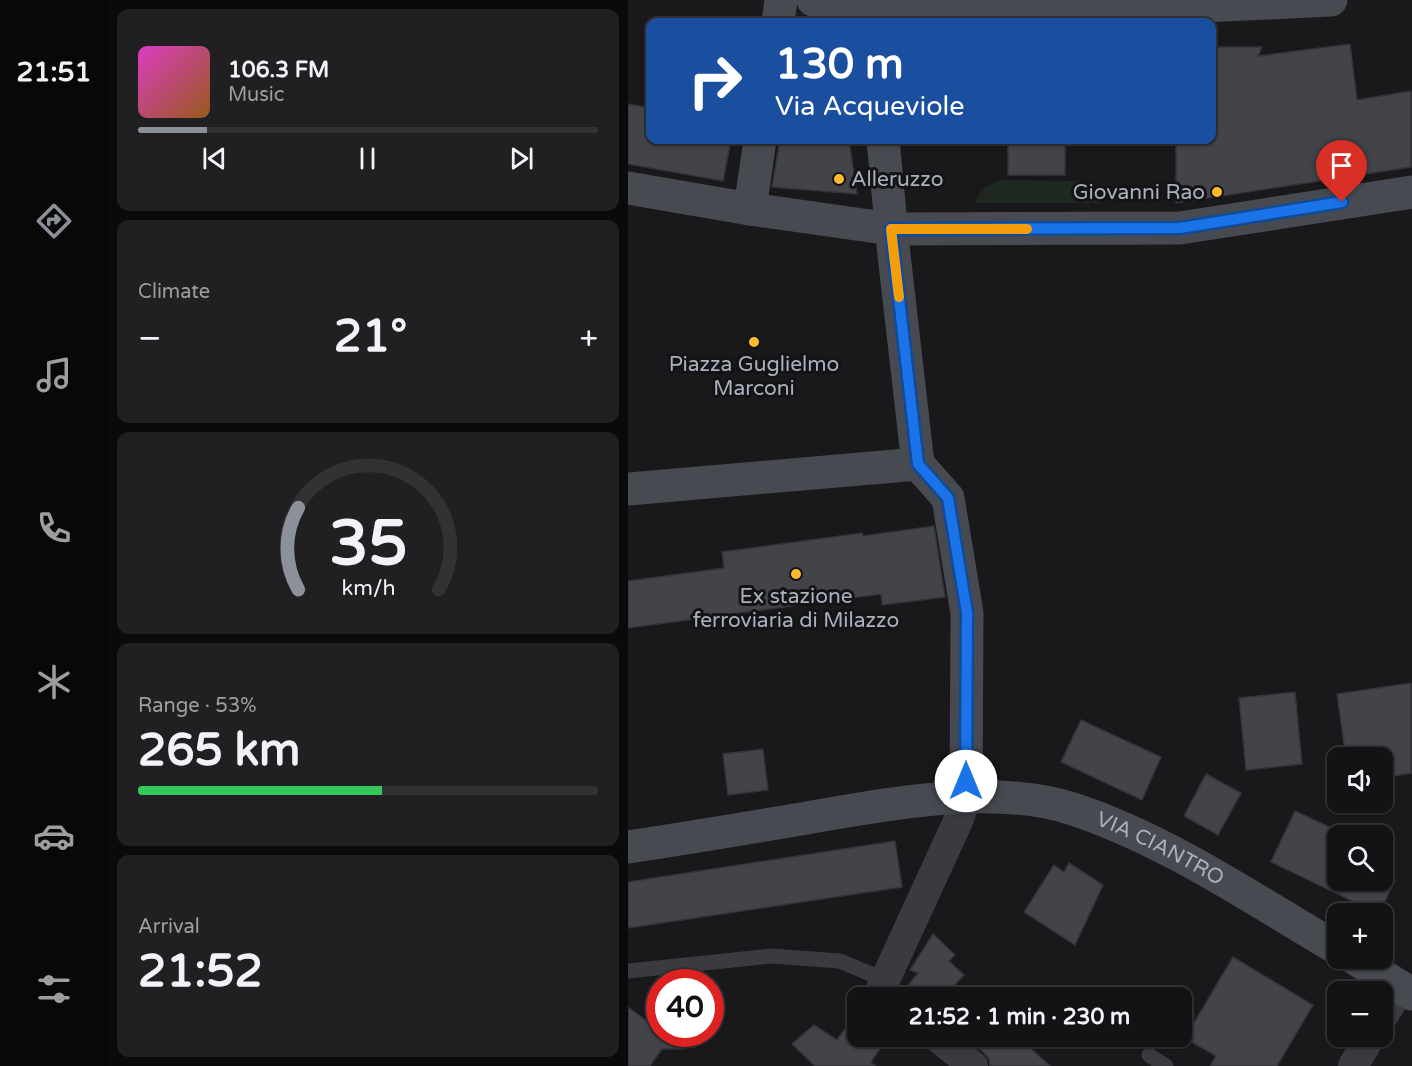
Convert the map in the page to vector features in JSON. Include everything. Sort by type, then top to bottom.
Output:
[{"type":"street","points":[[779,18],[781,0]]},
{"type":"street","points":[[813,0],[873,15],[1142,9],[1331,0]]},
{"type":"street","points":[[750,209],[759,144]]},
{"type":"street","points":[[883,144],[918,464],[948,498],[967,613],[966,797],[959,819],[888,987]]},
{"type":"street","points":[[628,188],[750,209],[891,229],[1180,228],[1411,192]]},
{"type":"street","points":[[628,489],[918,464]]},
{"type":"street","name":"VIA CIANTRO","points":[[628,848],[883,805],[966,797],[1022,799],[1072,809],[1157,844],[1327,943]]},
{"type":"street","points":[[1372,969],[1406,990],[1393,1005]]},
{"type":"street","points":[[950,1047],[973,1066]]},
{"type":"street","points":[[1353,1066],[1364,1047]]},
{"type":"lane","points":[[628,971],[771,956],[840,961],[884,987]]},
{"type":"lane","points":[[1149,1055],[1166,1066]]},
{"type":"shaded area","points":[[1001,180],[1077,181],[1095,188],[1100,197],[1100,203],[975,203],[985,188]]},
{"type":"building","points":[[1350,44],[1357,100],[1411,91],[1411,167],[1176,203],[1176,144],[1216,144],[1216,47],[1262,47],[1258,56]]},
{"type":"building","points":[[628,104],[646,107],[646,144],[730,144],[723,181],[628,164]]},
{"type":"building","points":[[779,144],[850,144],[857,194],[772,187]]},
{"type":"building","points":[[1008,144],[1065,144],[1065,175],[1008,175]]},
{"type":"building","points":[[934,526],[945,597],[882,605],[881,594],[628,628],[628,581],[724,568],[722,552],[862,533],[863,536]]},
{"type":"building","points":[[1411,683],[1411,773],[1393,776],[1393,747],[1344,747],[1337,694]]},
{"type":"building","points":[[1295,692],[1302,764],[1246,770],[1239,698]]},
{"type":"building","points":[[1081,720],[1161,757],[1142,800],[1061,762]]},
{"type":"building","points":[[763,749],[768,790],[728,795],[723,754]]},
{"type":"building","points":[[1206,774],[1241,793],[1218,835],[1184,816]]},
{"type":"building","points":[[1295,811],[1327,826],[1327,889],[1271,862]]},
{"type":"building","points":[[895,841],[902,887],[628,928],[628,882]]},
{"type":"building","points":[[1069,863],[1103,885],[1075,945],[1024,912],[1054,865],[1064,872]]},
{"type":"building","points":[[1331,891],[1390,891],[1384,903],[1356,903]]},
{"type":"building","points":[[933,934],[955,955],[949,961],[964,975],[953,987],[907,987],[918,973],[910,970]]},
{"type":"building","points":[[1233,957],[1313,1005],[1277,1066],[1210,1066],[1216,1056],[1192,1042],[1192,1026]]},
{"type":"building","points":[[628,1007],[646,1020],[646,1047],[681,1047],[684,1049],[662,1049],[650,1066],[628,1066]]},
{"type":"building","points":[[814,1025],[837,1040],[847,1026],[847,1047],[881,1047],[871,1062],[876,1066],[815,1066],[792,1044]]},
{"type":"building","points":[[977,1047],[1029,1047],[1050,1066],[990,1066],[989,1059]]},
{"type":"slow traffic","points":[[899,297],[891,229],[1027,229]]},
{"type":"place","name":"Alleruzzo","points":[[839,179]]},
{"type":"place","name":"Giovanni Rao","points":[[1217,192]]},
{"type":"place","name":"Piazza Guglielmo Marconi","points":[[754,342]]},
{"type":"place","name":"Ex stazione ferroviaria di Milazzo","points":[[796,574]]},
{"type":"route","points":[[966,781],[967,613],[948,498],[918,464],[891,229],[1180,228],[1342,202]]}]
